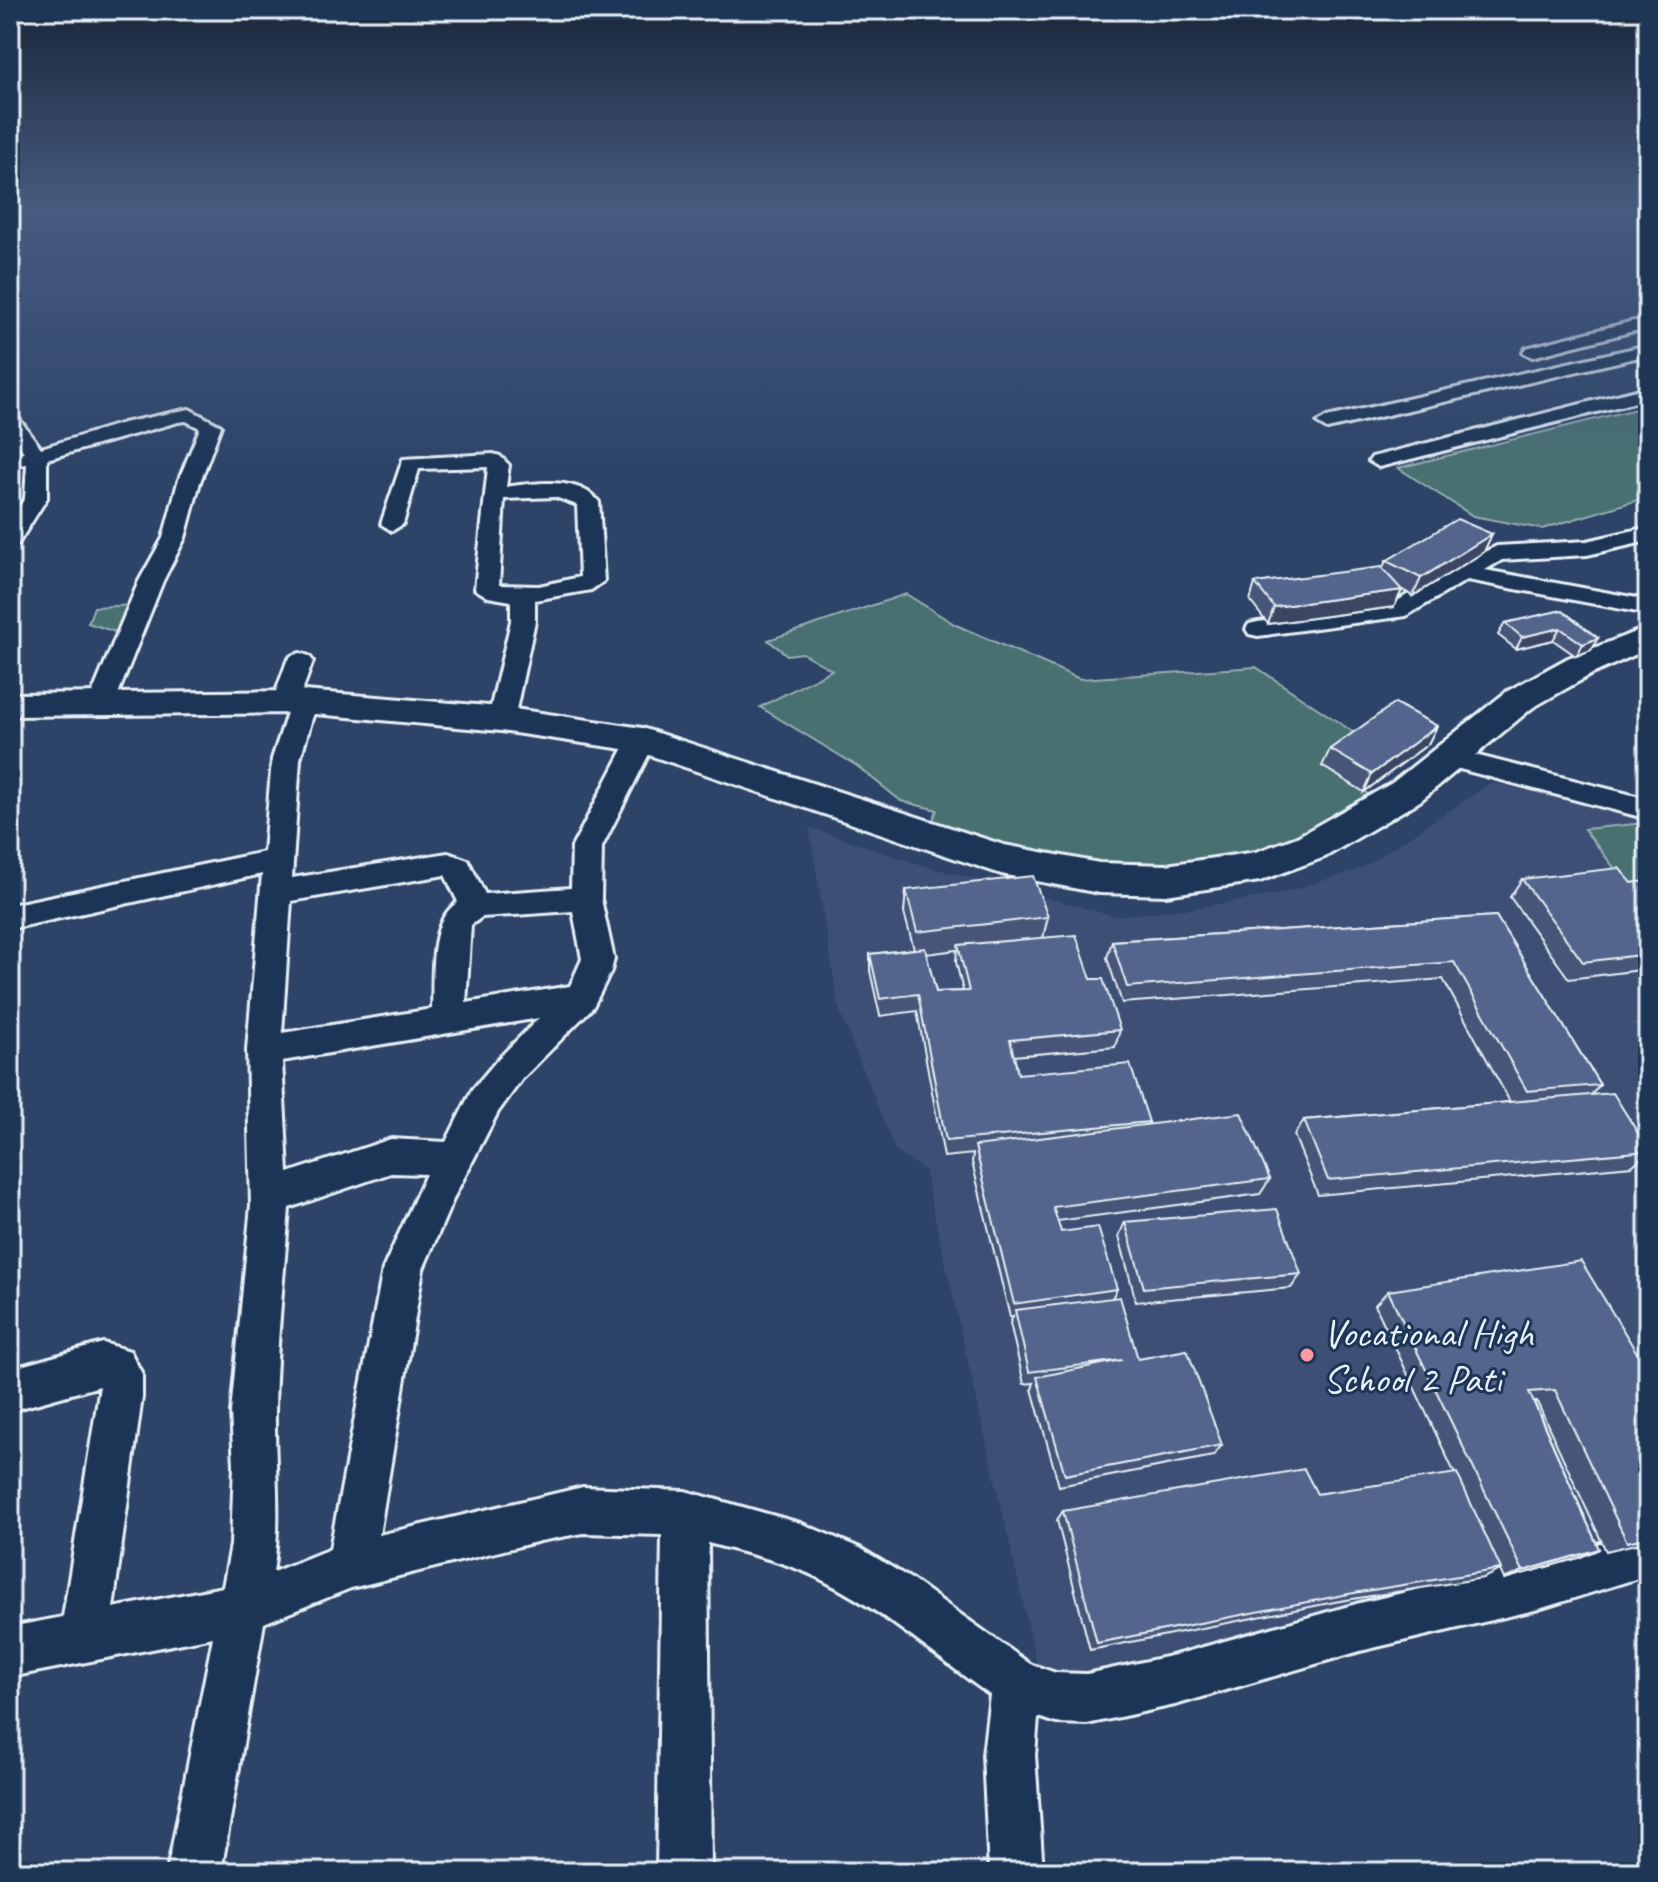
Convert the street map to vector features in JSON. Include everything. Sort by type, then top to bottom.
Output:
[{"type":"main road","points":[[10,705],[294,703],[501,719],[642,740],[1001,859],[1087,876],[1147,880],[1244,870],[1293,855],[1406,792],[1519,700],[1580,666],[1648,637]]},
{"type":"street","points":[[1532,352],[1631,327],[1648,328]]},
{"type":"street","points":[[1327,423],[1648,350]]},
{"type":"street","points":[[1580,367],[1643,397]]},
{"type":"street","points":[[1379,461],[1643,397]]},
{"type":"street","points":[[10,460],[37,456],[130,427],[178,416],[189,415],[211,426],[189,482],[174,538],[151,581],[101,704]]},
{"type":"street","points":[[10,420],[37,456],[36,498],[10,539]]},
{"type":"street","points":[[392,524],[411,456],[493,460],[499,465],[494,494],[485,585],[495,593],[523,594],[592,581],[588,502],[575,494],[559,491],[494,494]]},
{"type":"street","points":[[1258,629],[1386,614],[1403,608],[1497,553],[1587,548],[1648,534]]},
{"type":"street","points":[[1460,572],[1648,607]]},
{"type":"street","points":[[501,719],[523,621],[523,594]]},
{"type":"street","points":[[194,1872],[254,1545],[256,1464],[253,1413],[269,1197],[264,1050],[286,759],[300,661]]},
{"type":"street","points":[[351,1565],[403,1269],[440,1185],[485,1101],[510,1069],[581,998],[595,971],[598,959],[586,899],[587,847],[642,740]]},
{"type":"street","points":[[1447,757],[1648,809]]},
{"type":"street","points":[[10,917],[276,876],[448,864],[457,868],[476,906]]},
{"type":"street","points":[[448,1018],[455,923],[476,906],[586,899]]},
{"type":"street","points":[[264,1050],[581,998]]},
{"type":"street","points":[[269,1197],[391,1156],[456,1159]]},
{"type":"street","points":[[10,1390],[103,1364],[115,1366],[121,1374],[121,1397],[84,1638]]},
{"type":"street","points":[[10,1652],[243,1607],[351,1565],[583,1510],[635,1510],[685,1514],[800,1546],[843,1565],[894,1596],[1016,1684],[1056,1698],[1087,1699],[1175,1680],[1360,1627],[1539,1585],[1648,1552]]},
{"type":"street","points":[[684,1872],[685,1514]]},
{"type":"street","points":[[1016,1684],[1009,1755],[1016,1872]]},
{"type":"shaded area","name":"Vocational High School 2 Pati","points":[[1491,783],[1619,810],[1648,822],[1648,1541],[1065,1676],[1038,1668],[924,1170],[896,1152],[839,1010],[809,827],[921,865],[1115,916],[1197,908],[1283,893],[1360,869]]},
{"type":"green space","points":[[1648,406],[1648,497],[1542,529],[1473,516],[1398,468]]},
{"type":"green space","points":[[906,594],[956,625],[1080,679],[1256,667],[1362,738],[1323,766],[1378,800],[1261,861],[1143,876],[930,829],[937,810],[901,801],[857,766],[760,707],[832,670],[802,653],[787,655],[768,640]]},
{"type":"green space","points":[[136,605],[122,634],[88,623],[94,607]]},
{"type":"green space","points":[[1645,823],[1648,826],[1648,911],[1584,829]]},
{"type":"building","points":[[1457,519],[1492,534],[1421,578],[1386,561]]},
{"type":"building","points":[[1381,567],[1402,590],[1274,607],[1255,583]]},
{"type":"building","points":[[1562,610],[1598,638],[1583,644],[1560,628],[1522,637],[1505,623]]},
{"type":"building","points":[[1395,703],[1437,726],[1372,774],[1330,749]]},
{"type":"building","points":[[1619,868],[1632,883],[1648,881],[1648,954],[1583,962],[1522,879]]},
{"type":"building","points":[[1033,876],[1048,917],[917,932],[906,890]]},
{"type":"building","points":[[1496,916],[1600,1085],[1527,1091],[1454,962],[1127,987],[1112,941]]},
{"type":"building","points":[[1076,935],[1091,979],[1103,979],[1120,1030],[1010,1040],[1018,1074],[1130,1064],[1149,1122],[946,1141],[918,994],[880,999],[870,954],[925,948],[936,992],[969,991],[958,945]]},
{"type":"building","points":[[1613,1093],[1648,1151],[1328,1180],[1304,1120]]},
{"type":"building","points":[[1241,1113],[1270,1179],[1053,1207],[1061,1232],[1098,1227],[1117,1289],[1014,1304],[975,1146]]},
{"type":"building","points":[[1277,1209],[1301,1274],[1144,1288],[1125,1222]]},
{"type":"building","points":[[1581,1261],[1648,1371],[1648,1537],[1627,1542],[1555,1390],[1529,1392],[1599,1549],[1523,1571],[1388,1291]]},
{"type":"building","points":[[1120,1297],[1138,1359],[1187,1350],[1222,1445],[1065,1475],[1037,1377],[1122,1360],[1029,1372],[1015,1310]]},
{"type":"building","points":[[1304,1469],[1317,1494],[1457,1473],[1501,1569],[1354,1593],[1097,1643],[1063,1511]]},
{"type":"place","name":"Vocational High School 2 Pati","points":[[1307,1355]]}]
